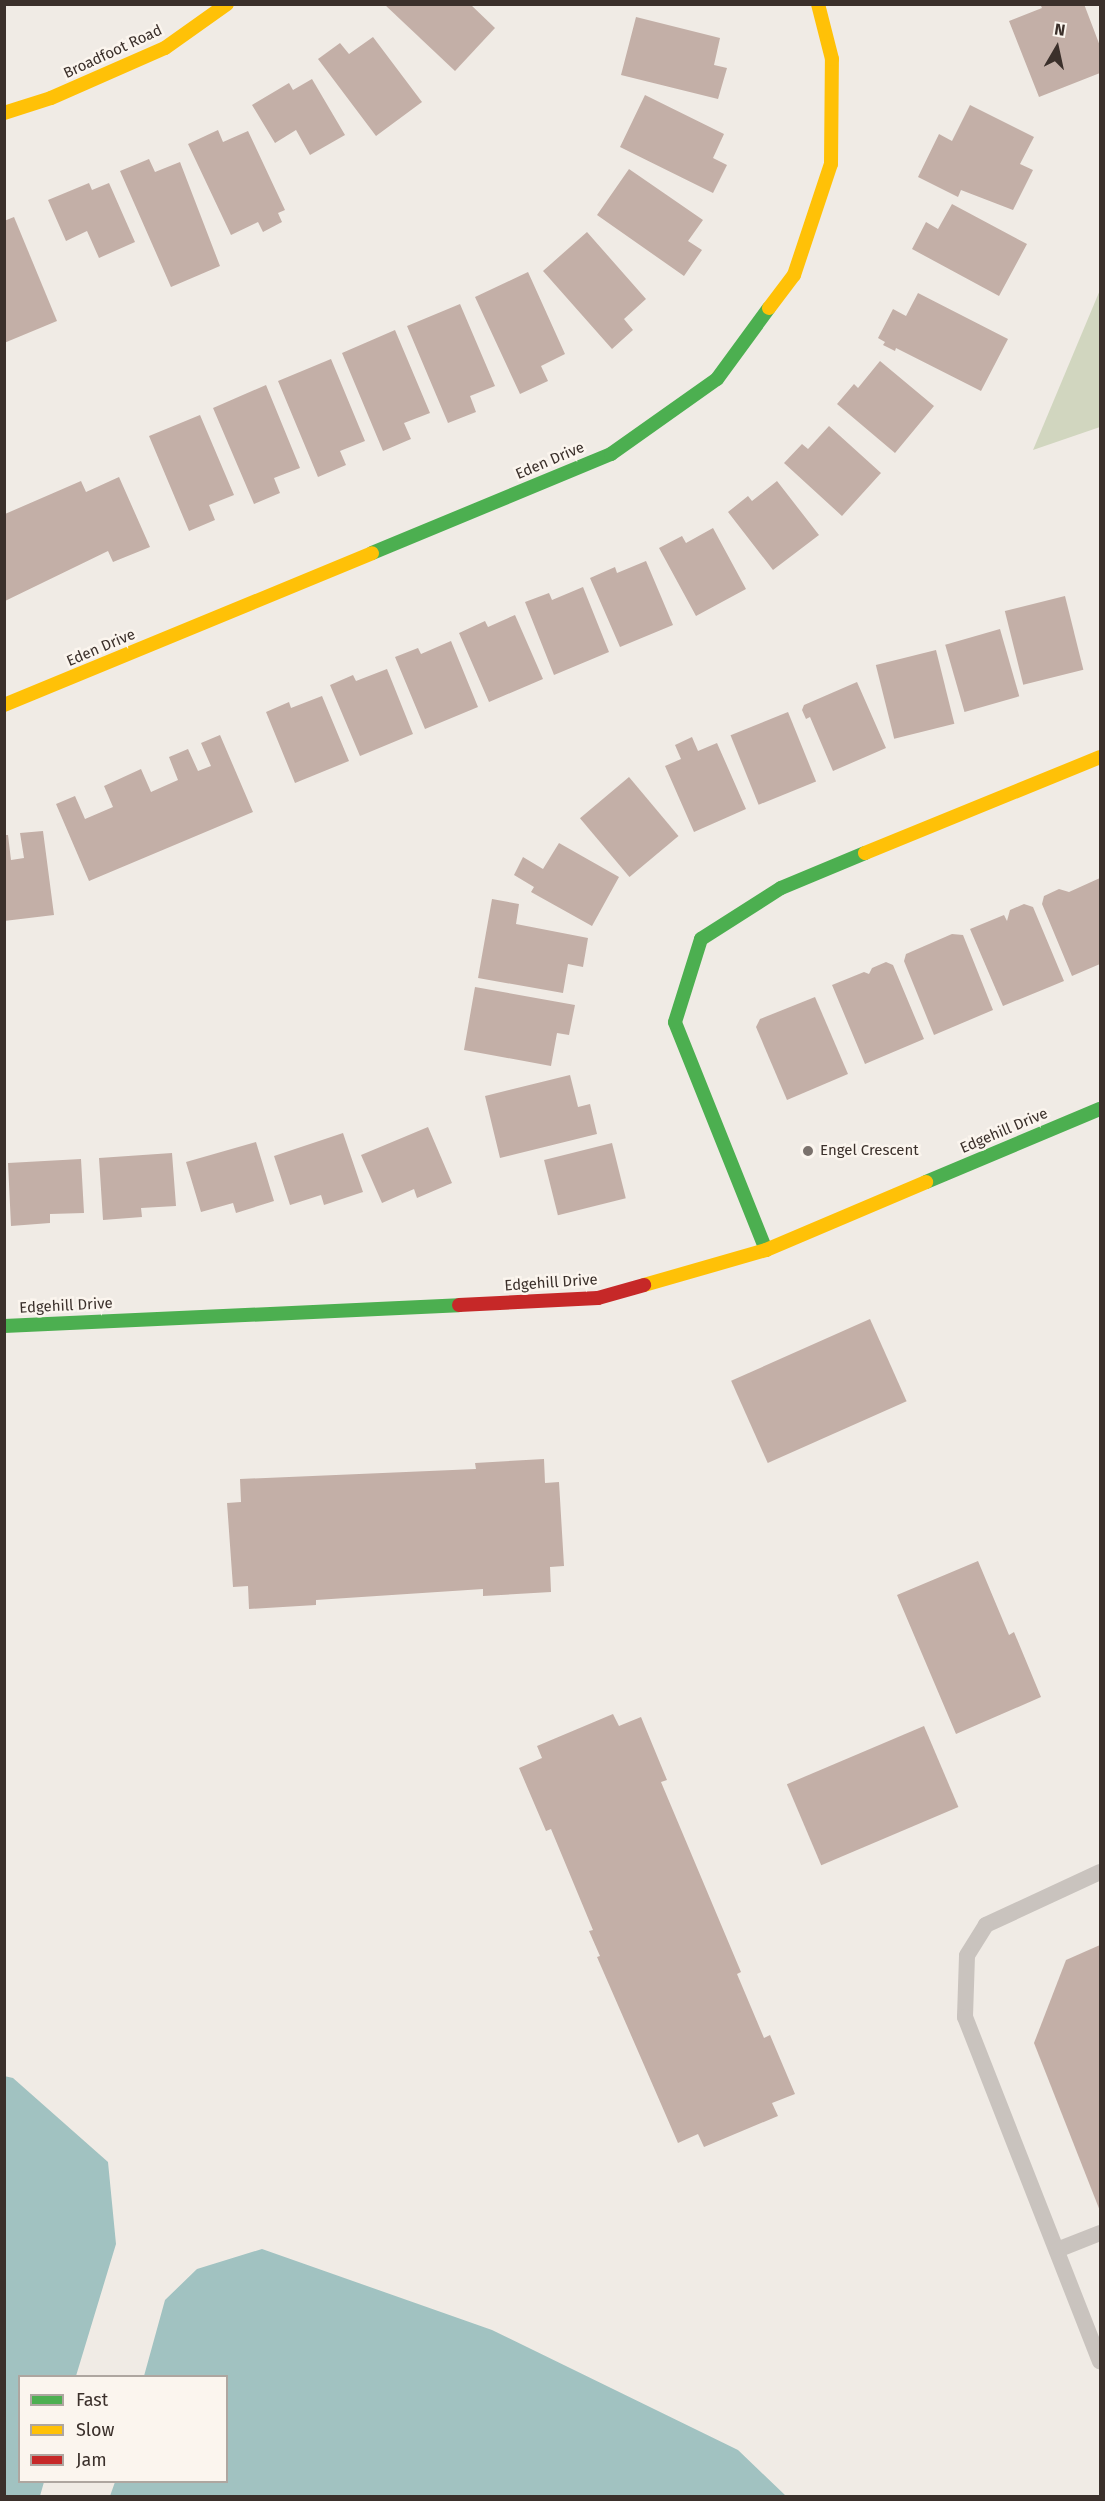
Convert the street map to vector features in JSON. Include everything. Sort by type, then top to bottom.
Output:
[{"type":"street","name":"Broadfoot Road","points":[[4,112],[51,98],[165,48],[227,4]]},
{"type":"street","name":"Eden Drive","points":[[4,705],[611,454],[717,379],[794,275],[831,164],[832,59],[818,4]]},
{"type":"street","points":[[766,1250],[675,1022],[701,939],[781,888],[1101,757]]},
{"type":"street","name":"Edgehill Drive","points":[[4,1326],[598,1298],[766,1250],[1101,1109]]},
{"type":"lane","points":[[1101,1872],[986,1925],[967,1956],[965,2017],[1101,2361]]},
{"type":"lane","points":[[1057,2250],[1101,2233]]},
{"type":"green space","points":[[1100,290],[1100,427],[1033,450]]},
{"type":"water","points":[[4,2076],[13,2078],[108,2162],[116,2244],[76,2375],[18,2375],[18,2483],[44,2483],[40,2496],[5,2496]]},
{"type":"water","points":[[262,2249],[492,2330],[738,2450],[786,2496],[110,2496],[115,2483],[228,2483],[228,2375],[144,2375],[165,2300],[197,2269]]},
{"type":"building","points":[[384,4],[470,4],[495,28],[455,71]]},
{"type":"building","points":[[1040,4],[1084,4],[1100,46],[1100,73],[1039,97],[1009,21],[1042,8]]},
{"type":"building","points":[[636,17],[720,38],[714,65],[727,68],[718,99],[621,75]]},
{"type":"building","points":[[373,37],[422,102],[376,136],[318,59],[340,43],[349,54]]},
{"type":"building","points":[[312,79],[345,135],[310,155],[296,130],[275,143],[252,105],[289,83],[293,90]]},
{"type":"building","points":[[645,95],[724,134],[713,158],[727,165],[713,193],[620,147]]},
{"type":"building","points":[[970,105],[1034,137],[1020,164],[1033,170],[1013,210],[961,190],[958,197],[918,177],[939,134],[952,141]]},
{"type":"building","points":[[218,130],[223,142],[248,131],[285,210],[278,213],[282,222],[263,232],[258,222],[231,235],[188,144]]},
{"type":"building","points":[[149,159],[155,172],[180,162],[220,266],[171,287],[120,171]]},
{"type":"building","points":[[629,169],[703,220],[688,241],[702,250],[684,276],[597,215]]},
{"type":"building","points":[[89,183],[92,190],[109,183],[135,242],[99,258],[87,231],[66,241],[48,200]]},
{"type":"building","points":[[952,204],[1027,244],[999,296],[912,249],[926,222],[938,229]]},
{"type":"building","points":[[14,217],[57,321],[4,343],[4,221]]},
{"type":"building","points":[[587,232],[646,299],[624,319],[633,330],[612,349],[543,271]]},
{"type":"building","points":[[528,272],[565,354],[541,366],[548,381],[520,394],[475,297]]},
{"type":"building","points":[[918,293],[1008,339],[981,391],[896,348],[895,351],[883,345],[885,342],[878,338],[893,309],[906,316]]},
{"type":"building","points":[[460,304],[495,386],[470,396],[476,412],[448,423],[407,326]]},
{"type":"building","points":[[395,330],[430,413],[404,423],[411,439],[383,451],[342,353]]},
{"type":"building","points":[[331,359],[365,441],[340,451],[346,465],[318,477],[278,381]]},
{"type":"building","points":[[880,361],[934,406],[895,453],[837,404],[854,384],[858,388]]},
{"type":"building","points":[[266,385],[300,468],[274,478],[280,493],[254,504],[213,408]]},
{"type":"building","points":[[200,415],[234,495],[209,505],[215,520],[189,531],[149,436]]},
{"type":"building","points":[[829,426],[881,473],[842,516],[784,463],[802,444],[808,449]]},
{"type":"building","points":[[119,477],[150,547],[113,562],[108,551],[5,601],[5,514],[81,481],[86,492]]},
{"type":"building","points":[[777,481],[819,535],[773,570],[728,512],[748,496],[752,501]]},
{"type":"building","points":[[713,528],[746,589],[696,616],[659,548],[682,536],[686,543]]},
{"type":"building","points":[[646,561],[673,625],[620,647],[590,578],[615,567],[617,573]]},
{"type":"building","points":[[583,587],[609,652],[554,675],[525,602],[549,593],[552,600]]},
{"type":"building","points":[[1065,596],[1083,670],[1023,685],[1005,611]]},
{"type":"building","points":[[515,615],[543,679],[489,702],[459,633],[485,621],[488,627]]},
{"type":"building","points":[[1000,629],[1019,696],[965,712],[945,645]]},
{"type":"building","points":[[451,641],[478,707],[425,729],[395,657],[418,648],[421,654]]},
{"type":"building","points":[[936,650],[954,724],[894,739],[876,665]]},
{"type":"building","points":[[387,669],[413,734],[360,756],[330,685],[353,675],[356,681]]},
{"type":"building","points":[[857,682],[886,748],[833,771],[810,717],[806,719],[802,710],[804,705]]},
{"type":"building","points":[[322,696],[349,761],[295,783],[266,712],[289,702],[291,708]]},
{"type":"building","points":[[788,712],[816,782],[759,805],[731,735]]},
{"type":"building","points":[[220,735],[253,812],[89,881],[56,804],[75,796],[85,819],[113,807],[104,786],[141,769],[151,792],[178,780],[169,757],[188,749],[198,771],[211,766],[201,743]]},
{"type":"building","points":[[692,737],[698,751],[717,743],[746,809],[694,832],[665,766],[681,759],[675,745]]},
{"type":"building","points":[[629,777],[678,836],[629,877],[580,818]]},
{"type":"building","points":[[43,831],[54,915],[4,921],[4,835],[8,835],[11,860],[24,858],[20,833]]},
{"type":"building","points":[[559,843],[619,877],[592,926],[531,892],[534,887],[514,875],[523,857],[543,869]]},
{"type":"building","points":[[1100,878],[1100,964],[1072,976],[1042,904],[1044,896],[1059,889],[1069,892]]},
{"type":"building","points":[[492,899],[519,904],[516,924],[588,938],[583,967],[568,964],[563,993],[478,978]]},
{"type":"building","points":[[1024,904],[1033,907],[1064,981],[1003,1006],[970,929],[1004,915],[1007,921],[1010,910]]},
{"type":"building","points":[[952,934],[963,935],[993,1010],[934,1035],[904,961],[906,954]]},
{"type":"building","points":[[886,962],[893,965],[924,1039],[865,1064],[832,985],[864,972],[869,974],[872,968]]},
{"type":"building","points":[[475,987],[575,1005],[569,1035],[557,1033],[551,1066],[464,1050]]},
{"type":"building","points":[[815,997],[848,1074],[787,1100],[756,1027],[760,1019]]},
{"type":"building","points":[[570,1075],[578,1107],[590,1104],[597,1134],[500,1158],[485,1096]]},
{"type":"building","points":[[428,1127],[452,1183],[417,1198],[414,1189],[382,1203],[361,1155]]},
{"type":"building","points":[[343,1133],[363,1192],[324,1205],[321,1195],[290,1205],[274,1156]]},
{"type":"building","points":[[256,1142],[274,1201],[236,1213],[233,1203],[201,1212],[186,1162]]},
{"type":"building","points":[[612,1143],[626,1198],[558,1215],[544,1160]]},
{"type":"building","points":[[172,1153],[176,1206],[141,1208],[142,1217],[103,1220],[99,1158]]},
{"type":"building","points":[[81,1159],[84,1213],[50,1214],[50,1223],[11,1226],[8,1163]]},
{"type":"building","points":[[870,1319],[907,1401],[768,1463],[731,1381]]},
{"type":"building","points":[[544,1459],[545,1483],[559,1482],[564,1566],[550,1567],[551,1592],[483,1596],[483,1589],[316,1600],[316,1605],[249,1609],[248,1586],[233,1587],[227,1503],[241,1502],[240,1479],[476,1469],[475,1463]]},
{"type":"building","points":[[978,1561],[1009,1635],[1014,1632],[1041,1697],[956,1734],[897,1595]]},
{"type":"building","points":[[613,1714],[619,1726],[641,1717],[667,1780],[661,1782],[741,1972],[737,1974],[764,2038],[770,2035],[795,2094],[772,2103],[778,2116],[704,2147],[698,2134],[678,2143],[597,1957],[600,1956],[589,1931],[593,1930],[551,1829],[546,1831],[519,1768],[542,1758],[537,1746]]},
{"type":"building","points":[[924,1726],[958,1807],[821,1865],[787,1784]]},
{"type":"building","points":[[1100,1945],[1100,2211],[1034,2043],[1066,1960]]},
{"type":"traffic: fast","points":[[372,553],[611,454],[717,379],[769,308]]},
{"type":"traffic: fast","points":[[766,1250],[675,1022],[701,939],[781,888],[865,853]]},
{"type":"traffic: fast","points":[[926,1182],[1100,1109]]},
{"type":"traffic: fast","points":[[4,1326],[459,1305]]},
{"type":"traffic: slow","points":[[4,113],[51,98],[165,48],[227,4]]},
{"type":"traffic: slow","points":[[769,308],[794,275],[831,164],[832,59],[818,4]]},
{"type":"traffic: slow","points":[[4,705],[372,553]]},
{"type":"traffic: slow","points":[[865,853],[1100,757]]},
{"type":"traffic: slow","points":[[644,1285],[766,1250],[926,1182]]},
{"type":"traffic: jam","points":[[459,1305],[598,1298],[644,1285]]},
{"type":"place","name":"Engel Crescent","points":[[808,1151]]}]
